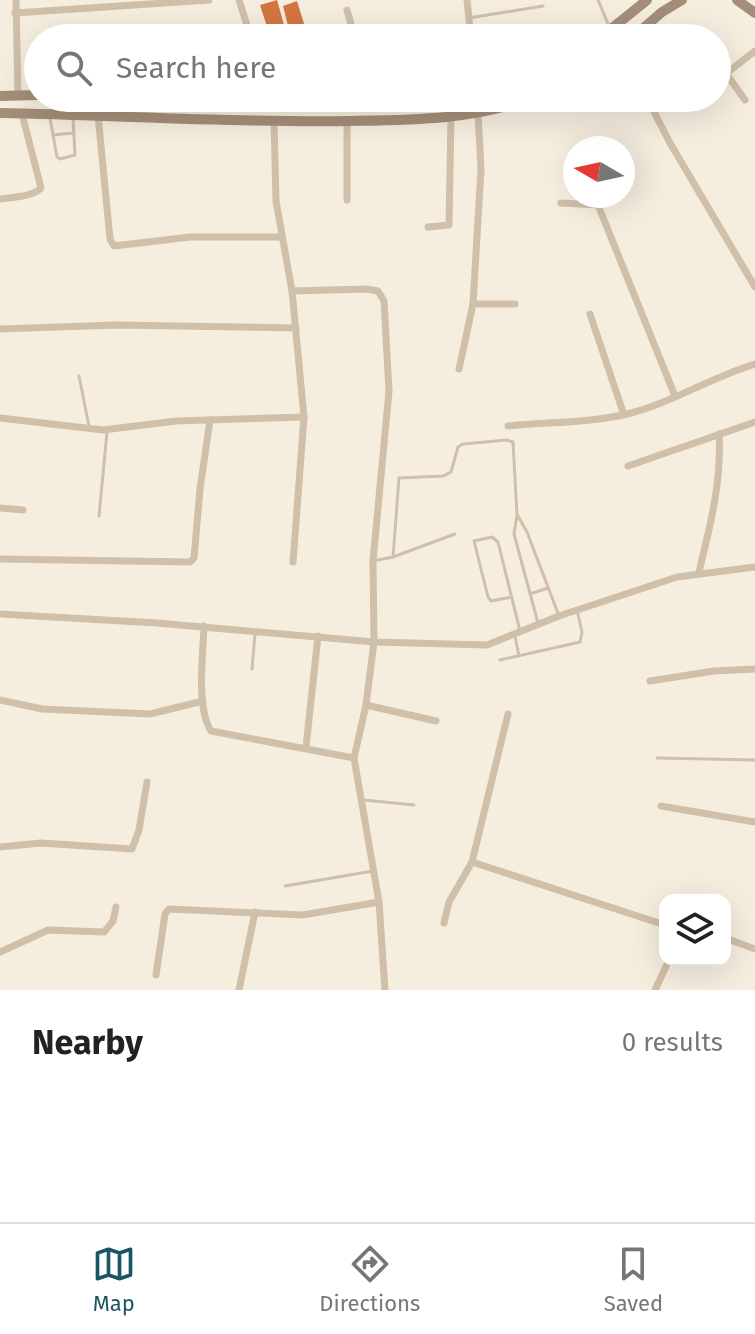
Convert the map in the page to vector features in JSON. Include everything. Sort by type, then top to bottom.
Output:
[{"type":"main road","points":[[618,24],[647,0]]},
{"type":"main road","points":[[648,24],[682,0]]},
{"type":"main road","points":[[737,0],[755,13]]},
{"type":"main road","points":[[0,96],[24,96]]},
{"type":"main road","points":[[0,113],[347,121],[451,117],[485,112]]},
{"type":"street","points":[[16,0],[18,96]]},
{"type":"street","points":[[15,13],[209,0]]},
{"type":"street","points":[[239,0],[247,24]]},
{"type":"street","points":[[467,0],[470,24]]},
{"type":"street","points":[[347,10],[351,24]]},
{"type":"street","points":[[731,70],[755,51]]},
{"type":"street","points":[[731,80],[745,100]]},
{"type":"street","points":[[654,112],[755,287]]},
{"type":"street","points":[[0,199],[29,195],[41,188],[22,114]]},
{"type":"street","points":[[459,369],[473,304],[481,169],[478,114]]},
{"type":"street","points":[[98,115],[110,239],[114,246],[190,237],[280,237]]},
{"type":"street","points":[[428,227],[449,225],[451,117]]},
{"type":"street","points":[[274,121],[276,201],[292,291],[304,417],[293,562]]},
{"type":"street","points":[[347,121],[347,200]]},
{"type":"street","points":[[561,203],[598,205],[675,396]]},
{"type":"street","points":[[292,291],[367,289],[378,291],[384,301],[389,391],[373,561],[374,642],[366,705],[354,758],[379,902],[385,990]]},
{"type":"street","points":[[473,304],[515,304]]},
{"type":"street","points":[[590,314],[624,415]]},
{"type":"street","points":[[0,329],[116,325],[296,328]]},
{"type":"street","points":[[508,426],[624,415],[755,364]]},
{"type":"street","points":[[0,418],[108,429],[176,421],[304,417]]},
{"type":"street","points":[[0,559],[190,562],[194,558],[210,420]]},
{"type":"street","points":[[628,466],[755,422]]},
{"type":"street","points":[[699,572],[718,487],[721,459],[719,434]]},
{"type":"street","points":[[0,508],[23,510]]},
{"type":"street","points":[[0,614],[204,626],[374,642],[473,646],[487,645],[642,587],[699,572],[755,567]]},
{"type":"street","points":[[204,626],[203,701],[207,727],[211,731],[354,758]]},
{"type":"street","points":[[306,747],[318,636]]},
{"type":"street","points":[[650,681],[755,669]]},
{"type":"street","points":[[0,700],[42,709],[150,714],[203,701]]},
{"type":"street","points":[[366,705],[436,721]]},
{"type":"street","points":[[444,923],[449,902],[472,862],[508,714]]},
{"type":"street","points":[[0,847],[41,843],[132,849],[136,843],[147,782]]},
{"type":"street","points":[[661,806],[755,822]]},
{"type":"street","points":[[472,862],[659,923]]},
{"type":"street","points":[[156,975],[164,918],[169,909],[316,915],[379,902]]},
{"type":"street","points":[[0,952],[48,930],[104,932],[113,921],[116,907]]},
{"type":"street","points":[[239,990],[255,912]]},
{"type":"street","points":[[731,940],[755,949]]},
{"type":"street","points":[[655,990],[666,966]]},
{"type":"lane","points":[[598,0],[608,24]]},
{"type":"lane","points":[[469,18],[543,6]]},
{"type":"lane","points":[[50,114],[57,157],[60,159],[75,155],[72,115]]},
{"type":"lane","points":[[53,135],[74,133]]},
{"type":"lane","points":[[79,376],[89,429]]},
{"type":"lane","points":[[99,516],[108,429]]},
{"type":"lane","points":[[393,557],[399,478],[443,476],[451,472],[458,447],[463,444],[513,442],[517,515],[514,534],[538,624]]},
{"type":"lane","points":[[517,515],[527,532],[559,616]]},
{"type":"lane","points":[[373,561],[393,557],[455,534]]},
{"type":"lane","points":[[512,597],[497,602],[488,597],[474,541],[496,538],[512,597],[519,656]]},
{"type":"lane","points":[[530,594],[548,588]]},
{"type":"lane","points":[[500,660],[580,642],[582,632],[577,610]]},
{"type":"lane","points":[[252,669],[255,630]]},
{"type":"lane","points":[[657,758],[755,760]]},
{"type":"lane","points":[[360,800],[414,805]]},
{"type":"lane","points":[[285,886],[373,871]]},
{"type":"building","points":[[277,0],[284,24],[266,24],[260,5]]},
{"type":"building","points":[[297,1],[304,24],[288,24],[283,6]]}]
